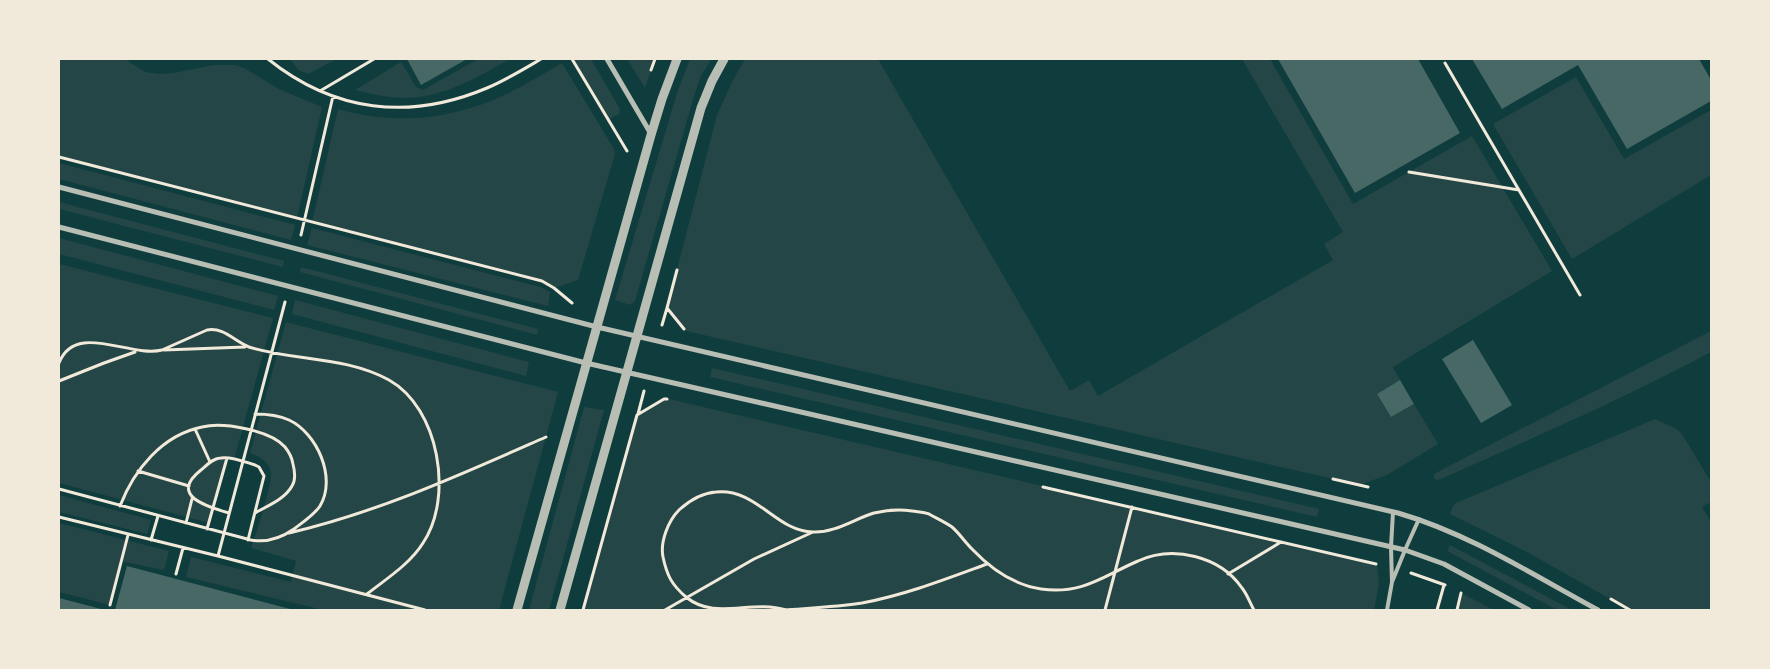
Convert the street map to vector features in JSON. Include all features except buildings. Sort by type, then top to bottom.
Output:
[{"type":"street","points":[[607,59],[651,135]]},
{"type":"street","points":[[518,610],[651,135],[677,59]]},
{"type":"street","points":[[560,610],[702,108],[712,81],[724,59]]},
{"type":"street","points":[[59,187],[597,327],[1419,519],[1455,533],[1598,610]]},
{"type":"street","points":[[59,227],[586,363],[1404,550],[1444,564],[1529,610]]},
{"type":"lane","points":[[1386,610],[1392,582],[1393,512]]},
{"type":"lane","points":[[1392,582],[1404,550],[1419,519]]},
{"type":"path","points":[[268,59],[308,86],[360,105],[380,108],[427,106],[453,99],[487,88],[541,59]]},
{"type":"path","points":[[320,91],[374,59]]},
{"type":"path","points":[[572,59],[627,152]]},
{"type":"path","points":[[1446,63],[1580,295]]},
{"type":"path","points":[[298,249],[333,96]]},
{"type":"path","points":[[59,157],[542,281],[575,305]]},
{"type":"path","points":[[1409,172],[1519,190]]},
{"type":"path","points":[[677,270],[667,308],[686,331]]},
{"type":"path","points":[[218,556],[289,287]]},
{"type":"path","points":[[59,363],[66,351],[81,343],[96,342],[138,352],[155,352],[206,330],[214,329],[220,330],[248,347],[329,360],[354,367],[388,380],[400,387],[410,396],[427,424],[436,458],[438,484],[437,512],[432,528],[423,544],[396,571],[366,595]]},
{"type":"path","points":[[162,350],[248,347]]},
{"type":"path","points":[[59,381],[138,352]]},
{"type":"path","points":[[583,610],[637,415],[664,399],[669,399]]},
{"type":"path","points":[[255,414],[279,416],[291,421],[310,438],[326,466],[325,494],[321,504],[303,523],[286,534]]},
{"type":"path","points":[[120,506],[126,490],[138,471],[144,463],[167,443],[195,429],[212,425],[223,425],[251,430],[271,438],[286,447],[292,461],[295,477],[289,491],[255,512]]},
{"type":"path","points":[[195,429],[210,462]]},
{"type":"path","points":[[59,489],[224,534],[262,542],[399,500],[546,437]]},
{"type":"path","points":[[186,524],[192,498],[190,486],[192,479],[197,473],[210,462],[221,457],[243,462],[259,467],[264,476],[248,540]]},
{"type":"path","points":[[207,529],[227,458]]},
{"type":"path","points":[[138,471],[190,486]]},
{"type":"path","points":[[1332,478],[1360,485]]},
{"type":"path","points":[[1035,485],[1392,568]]},
{"type":"path","points":[[987,564],[916,589],[861,603],[784,610],[774,606],[728,609],[709,608],[691,601],[676,589],[666,572],[662,553],[665,533],[673,516],[688,502],[705,493],[725,491],[744,495],[782,522],[799,530],[814,532],[830,530],[874,513],[899,509],[927,513],[952,527],[987,564],[1017,583],[1053,591],[1067,591],[1086,586],[1139,560],[1166,553],[1193,555],[1220,567],[1242,586],[1254,610]]},
{"type":"path","points":[[192,498],[197,502],[229,513]]},
{"type":"path","points":[[1105,610],[1132,507]]},
{"type":"path","points":[[151,540],[158,516]]},
{"type":"path","points":[[59,517],[425,610]]},
{"type":"path","points":[[665,610],[754,559],[814,532]]},
{"type":"path","points":[[110,605],[128,534]]},
{"type":"path","points":[[1228,574],[1281,542]]},
{"type":"path","points":[[176,574],[183,548]]},
{"type":"path","points":[[1398,569],[1449,587]]},
{"type":"path","points":[[1437,610],[1444,585]]},
{"type":"path","points":[[1455,590],[1469,597]]},
{"type":"path","points":[[1457,610],[1461,593]]},
{"type":"shaded area","points":[[59,59],[125,59],[145,72],[159,74],[214,65],[235,65],[244,68],[279,89],[322,107],[297,218],[59,157]]},
{"type":"shaded area","points":[[290,59],[337,59],[308,74],[298,70]]},
{"type":"shaded area","points":[[478,59],[510,59],[460,85],[419,97],[399,98],[380,96],[355,90],[401,62],[416,87],[423,90]]},
{"type":"shaded area","points":[[572,59],[591,59],[620,109],[619,114],[608,120]]},
{"type":"shaded area","points":[[627,59],[655,59],[645,88]]},
{"type":"shaded area","points":[[690,59],[711,59],[701,76],[694,96],[635,301],[630,305],[615,300],[678,90]]},
{"type":"shaded area","points":[[745,59],[878,59],[1070,391],[1089,380],[1098,396],[1333,260],[1324,244],[1343,232],[1242,59],[1270,59],[1353,204],[1472,136],[1552,271],[1393,367],[1400,380],[1377,394],[1391,417],[1414,404],[1438,444],[1387,475],[1360,485],[686,331],[667,308],[717,115]]},
{"type":"shaded area","points":[[562,63],[614,149],[615,154],[578,280],[554,288],[549,284],[312,222],[338,109],[356,114],[391,118],[427,117],[445,114],[480,105],[501,96]]},
{"type":"shaded area","points":[[1576,77],[1624,159],[1711,110],[1711,175],[1572,259],[1493,124]]},
{"type":"shaded area","points":[[59,163],[295,225],[291,240],[59,179]]},
{"type":"shaded area","points":[[59,202],[284,261],[283,267],[59,209]]},
{"type":"shaded area","points":[[312,228],[540,287],[550,292],[548,306],[307,245]]},
{"type":"shaded area","points":[[59,238],[278,296],[274,310],[59,254]]},
{"type":"shaded area","points":[[59,264],[273,318],[234,460],[227,458],[209,523],[59,483]]},
{"type":"shaded area","points":[[301,267],[538,329],[537,335],[300,272]]},
{"type":"shaded area","points":[[295,300],[529,362],[526,376],[292,314]]},
{"type":"shaded area","points":[[286,322],[558,392],[499,610],[319,610],[186,577],[191,557],[291,582],[296,561],[251,548],[267,497],[271,473],[264,460],[250,453]]},
{"type":"shaded area","points":[[1711,331],[1711,352],[1578,418],[1441,479],[1437,480],[1434,478],[1434,474]]},
{"type":"shaded area","points":[[712,368],[1319,509],[1317,517],[710,377]]},
{"type":"shaded area","points":[[664,399],[1377,564],[1379,585],[1374,610],[583,610],[637,415]]},
{"type":"shaded area","points":[[584,407],[604,410],[549,610],[529,610]]},
{"type":"shaded area","points":[[1655,419],[1677,429],[1682,434],[1711,482],[1711,502],[1702,507],[1711,522],[1711,610],[1630,610],[1527,552],[1450,514],[1456,503]]},
{"type":"shaded area","points":[[59,495],[151,520],[147,534],[59,512]]},
{"type":"shaded area","points":[[59,523],[169,551],[164,570],[121,561],[110,605],[59,592]]},
{"type":"shaded area","points":[[1450,545],[1572,610],[1557,610],[1447,551]]},
{"type":"shaded area","points":[[1461,593],[1494,610],[1457,610]]}]
